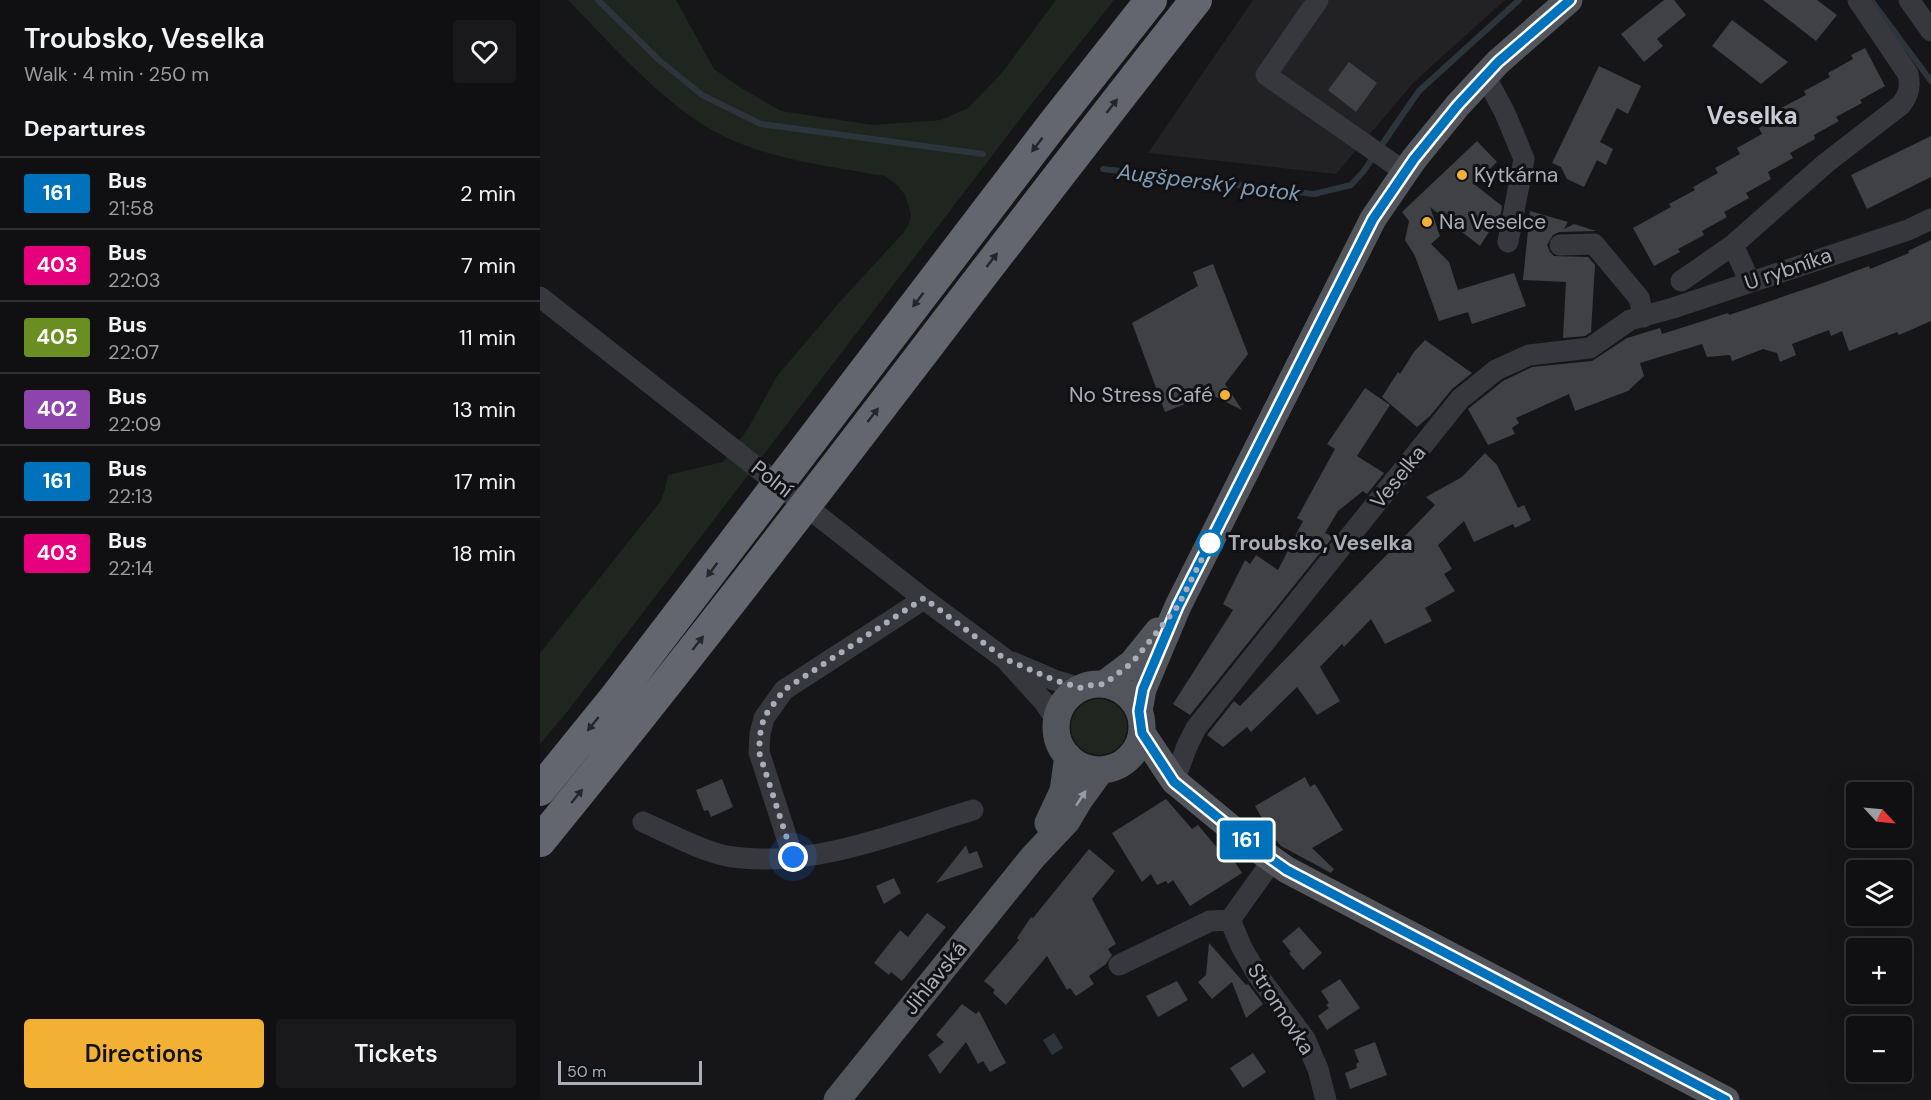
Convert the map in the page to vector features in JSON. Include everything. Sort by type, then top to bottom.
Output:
[{"type":"highway","points":[[540,790],[617,695],[1053,124],[1151,0]]},
{"type":"highway","points":[[540,841],[642,717],[1083,143],[1196,0]]},
{"type":"main road","name":"Jihlavská","points":[[837,1100],[1033,857],[1067,821],[1080,799],[1110,768],[1130,757],[1138,746],[1143,689],[1178,606],[1373,219],[1395,165],[1432,135],[1485,76],[1531,31],[1569,0]]},
{"type":"main road","name":"Jihlavská","points":[[1057,721],[1061,708],[1070,696],[1093,686],[1132,663],[1178,606]]},
{"type":"main road","points":[[1093,686],[1115,687],[1125,693],[1174,782],[1272,861],[1304,880],[1726,1100]]},
{"type":"main road","points":[[1057,721],[1060,746],[1068,756],[1083,767],[1110,768],[1174,782]]},
{"type":"main road","name":"Jihlavská","points":[[1033,857],[1063,791],[1068,756]]},
{"type":"street","points":[[1318,0],[1266,75],[1395,165]]},
{"type":"street","points":[[1681,281],[1733,245],[1826,163],[1901,105],[1908,95],[1910,88],[1908,74],[1858,0]]},
{"type":"street","points":[[1909,0],[1931,31]]},
{"type":"street","points":[[1485,76],[1505,113],[1524,159],[1508,243]]},
{"type":"street","name":"U rybníka","points":[[1644,317],[1908,230],[1931,219]]},
{"type":"street","points":[[1560,245],[1594,244],[1639,298],[1644,317]]},
{"type":"street","points":[[1733,245],[1750,282]]},
{"type":"street","name":"Polní","points":[[540,297],[1005,659],[1044,702],[1057,721]]},
{"type":"street","name":"Veselka","points":[[1174,782],[1196,728],[1461,399],[1496,370],[1529,355],[1590,348],[1630,320],[1644,317]]},
{"type":"street","points":[[793,857],[759,752],[764,717],[784,690],[924,598]]},
{"type":"street","name":"Polní","points":[[1005,659],[1054,680],[1093,686]]},
{"type":"street","points":[[643,822],[692,844],[731,857],[793,857],[855,846],[973,810]]},
{"type":"street","points":[[1119,965],[1209,921],[1230,921],[1272,861]]},
{"type":"street","name":"Stromovka","points":[[1230,921],[1257,974],[1305,1039],[1318,1069],[1326,1100]]},
{"type":"shaded area","points":[[568,0],[676,0],[714,69],[738,86],[781,111],[873,125],[941,120],[968,108],[1001,74],[1056,0],[1114,0],[1030,106],[567,712],[540,744],[540,653],[660,502],[668,475],[723,462],[749,427],[777,376],[838,304],[904,232],[911,214],[905,195],[885,176],[770,154],[711,130],[645,79]]},
{"type":"shaded area","points":[[1253,0],[1505,0],[1414,82],[1336,174],[1148,153]]},
{"type":"shaded area","points":[[1093,699],[1105,699],[1115,703],[1123,711],[1127,727],[1123,743],[1115,751],[1105,755],[1093,755],[1083,751],[1075,743],[1071,733],[1071,721],[1075,711],[1083,703]]},
{"type":"shaded area","points":[[1054,1033],[1063,1048],[1052,1055],[1043,1040]]},
{"type":"building","points":[[1664,0],[1674,0],[1686,15],[1657,39],[1663,46],[1644,62],[1621,34]]},
{"type":"building","points":[[1763,0],[1817,0],[1837,15],[1816,41]]},
{"type":"building","points":[[1732,20],[1788,62],[1761,84],[1712,46]]},
{"type":"building","points":[[1865,48],[1885,86],[1860,100],[1862,103],[1836,117],[1839,121],[1814,135],[1815,139],[1790,153],[1793,158],[1768,172],[1771,179],[1746,193],[1749,198],[1724,212],[1727,217],[1702,231],[1704,235],[1678,249],[1680,252],[1654,266],[1633,228],[1671,207],[1669,204],[1695,190],[1693,187],[1718,173],[1715,168],[1740,154],[1737,148],[1762,134],[1759,128],[1784,114],[1781,108],[1806,95],[1804,91],[1830,77],[1828,73],[1853,59],[1851,55]]},
{"type":"building","points":[[1349,62],[1377,83],[1356,112],[1328,90]]},
{"type":"building","points":[[1599,66],[1641,86],[1628,114],[1617,108],[1600,142],[1613,149],[1606,165],[1597,160],[1584,187],[1567,179],[1561,167],[1552,163]]},
{"type":"building","points":[[1931,136],[1931,177],[1867,209],[1851,175]]},
{"type":"building","points":[[1477,141],[1497,162],[1474,184],[1502,206],[1501,213],[1480,246],[1430,207],[1440,236],[1431,244],[1449,262],[1458,290],[1514,273],[1526,306],[1472,324],[1468,312],[1439,321],[1415,256],[1405,240],[1409,221],[1402,212]]},
{"type":"building","points":[[1530,211],[1568,222],[1564,229],[1574,224],[1596,231],[1559,232],[1553,235],[1547,245],[1554,256],[1588,257],[1595,265],[1591,332],[1585,336],[1563,338],[1566,282],[1523,280]]},
{"type":"building","points":[[1931,240],[1931,321],[1899,335],[1897,332],[1849,351],[1842,331],[1831,336],[1829,330],[1792,344],[1796,355],[1780,362],[1777,353],[1763,349],[1732,361],[1730,355],[1707,357],[1702,344],[1640,363],[1644,376],[1628,391],[1575,411],[1569,394],[1516,418],[1519,423],[1512,428],[1515,434],[1488,445],[1468,409],[1503,381],[1532,367],[1592,361],[1627,338],[1660,328],[1662,334],[1728,313],[1729,315],[1869,266],[1870,269],[1909,253],[1908,251]]},
{"type":"building","points":[[1213,264],[1248,354],[1225,384],[1242,410],[1210,394],[1165,412],[1132,323],[1198,286],[1193,272]]},
{"type":"building","points":[[1425,340],[1472,373],[1452,389],[1430,416],[1417,427],[1382,397],[1398,372],[1400,374]]},
{"type":"building","points":[[1365,388],[1390,405],[1357,456],[1384,473],[1367,494],[1363,491],[1338,511],[1325,533],[1333,537],[1190,715],[1173,704],[1233,610],[1223,604],[1245,560],[1250,564],[1256,555],[1278,570],[1303,521],[1297,518],[1335,449],[1327,444]]},
{"type":"building","points":[[1485,453],[1497,465],[1518,508],[1524,505],[1531,520],[1515,528],[1513,524],[1474,542],[1464,521],[1438,545],[1452,569],[1444,574],[1455,591],[1425,608],[1432,621],[1385,644],[1371,619],[1344,647],[1342,644],[1320,667],[1340,701],[1317,715],[1297,687],[1251,732],[1247,727],[1223,747],[1207,735],[1234,701],[1240,706],[1435,505],[1426,497],[1462,477]]},
{"type":"building","points":[[1305,777],[1310,787],[1315,784],[1343,830],[1312,848],[1334,869],[1331,873],[1281,846],[1272,836],[1255,806]]},
{"type":"building","points":[[722,779],[733,807],[711,817],[708,810],[704,811],[696,790]]},
{"type":"building","points":[[1166,799],[1192,829],[1198,825],[1224,856],[1229,853],[1242,873],[1190,906],[1173,880],[1168,884],[1166,881],[1157,885],[1151,874],[1142,882],[1112,833]]},
{"type":"building","points":[[966,845],[969,854],[977,851],[983,867],[936,883]]},
{"type":"building","points":[[1089,849],[1115,871],[1092,899],[1116,944],[1108,949],[1112,955],[1106,964],[1089,976],[1094,984],[1076,996],[1070,988],[1067,990],[1047,956],[1006,1005],[993,993],[995,990],[984,981],[1019,940],[1017,938],[1031,917],[1033,918]]},
{"type":"building","points":[[894,878],[901,893],[884,904],[876,886]]},
{"type":"building","points":[[927,913],[946,927],[902,981],[891,972],[889,975],[874,963],[900,930],[908,937]]},
{"type":"building","points":[[1299,927],[1322,953],[1303,970],[1282,941]]},
{"type":"building","points":[[1209,943],[1246,985],[1248,984],[1263,1004],[1246,1018],[1232,982],[1212,999],[1198,982],[1206,975]]},
{"type":"building","points":[[1340,979],[1360,1008],[1327,1030],[1318,1016],[1329,1008],[1326,1005],[1329,1003],[1321,991]]},
{"type":"building","points":[[1177,981],[1188,1000],[1158,1017],[1146,996]]},
{"type":"building","points":[[962,1004],[976,1014],[979,1011],[1006,1063],[990,1072],[983,1061],[978,1064],[966,1042],[940,1074],[928,1055],[944,1042],[936,1035]]},
{"type":"building","points":[[1375,1042],[1387,1075],[1350,1089],[1345,1073],[1357,1068],[1356,1064],[1359,1062],[1354,1050]]},
{"type":"building","points":[[1253,1053],[1266,1072],[1243,1088],[1230,1068]]},
{"type":"waterway","name":"Augšperský potok","points":[[598,0],[659,60],[702,95],[761,124],[983,154]]},
{"type":"waterway","name":"Augšperský potok","points":[[1103,169],[1314,194],[1351,185],[1363,172],[1419,91],[1519,0]]},
{"type":"waterway","name":"Augšperský potok","points":[[1871,0],[1931,81]]},
{"type":"bus line","name":"161","points":[[1570,0],[1531,31],[1458,105],[1414,159],[1373,219],[1178,606],[1143,689],[1139,711],[1142,733],[1174,782],[1272,861],[1304,880],[1726,1100]]},
{"type":"place","name":"Kytkárna","points":[[1462,175]]},
{"type":"place","name":"Na Veselce","points":[[1427,222]]},
{"type":"place","name":"No Stress Café","points":[[1225,395]]},
{"type":"place","name":"Troubsko, Veselka","points":[[1210,543]]},
{"type":"district","name":"Veselka","points":[[1752,116]]},
{"type":"route","points":[[793,857],[759,752],[764,717],[784,690],[924,598],[1005,659],[1054,680],[1081,688],[1104,684],[1132,663],[1178,606],[1210,543]]}]
